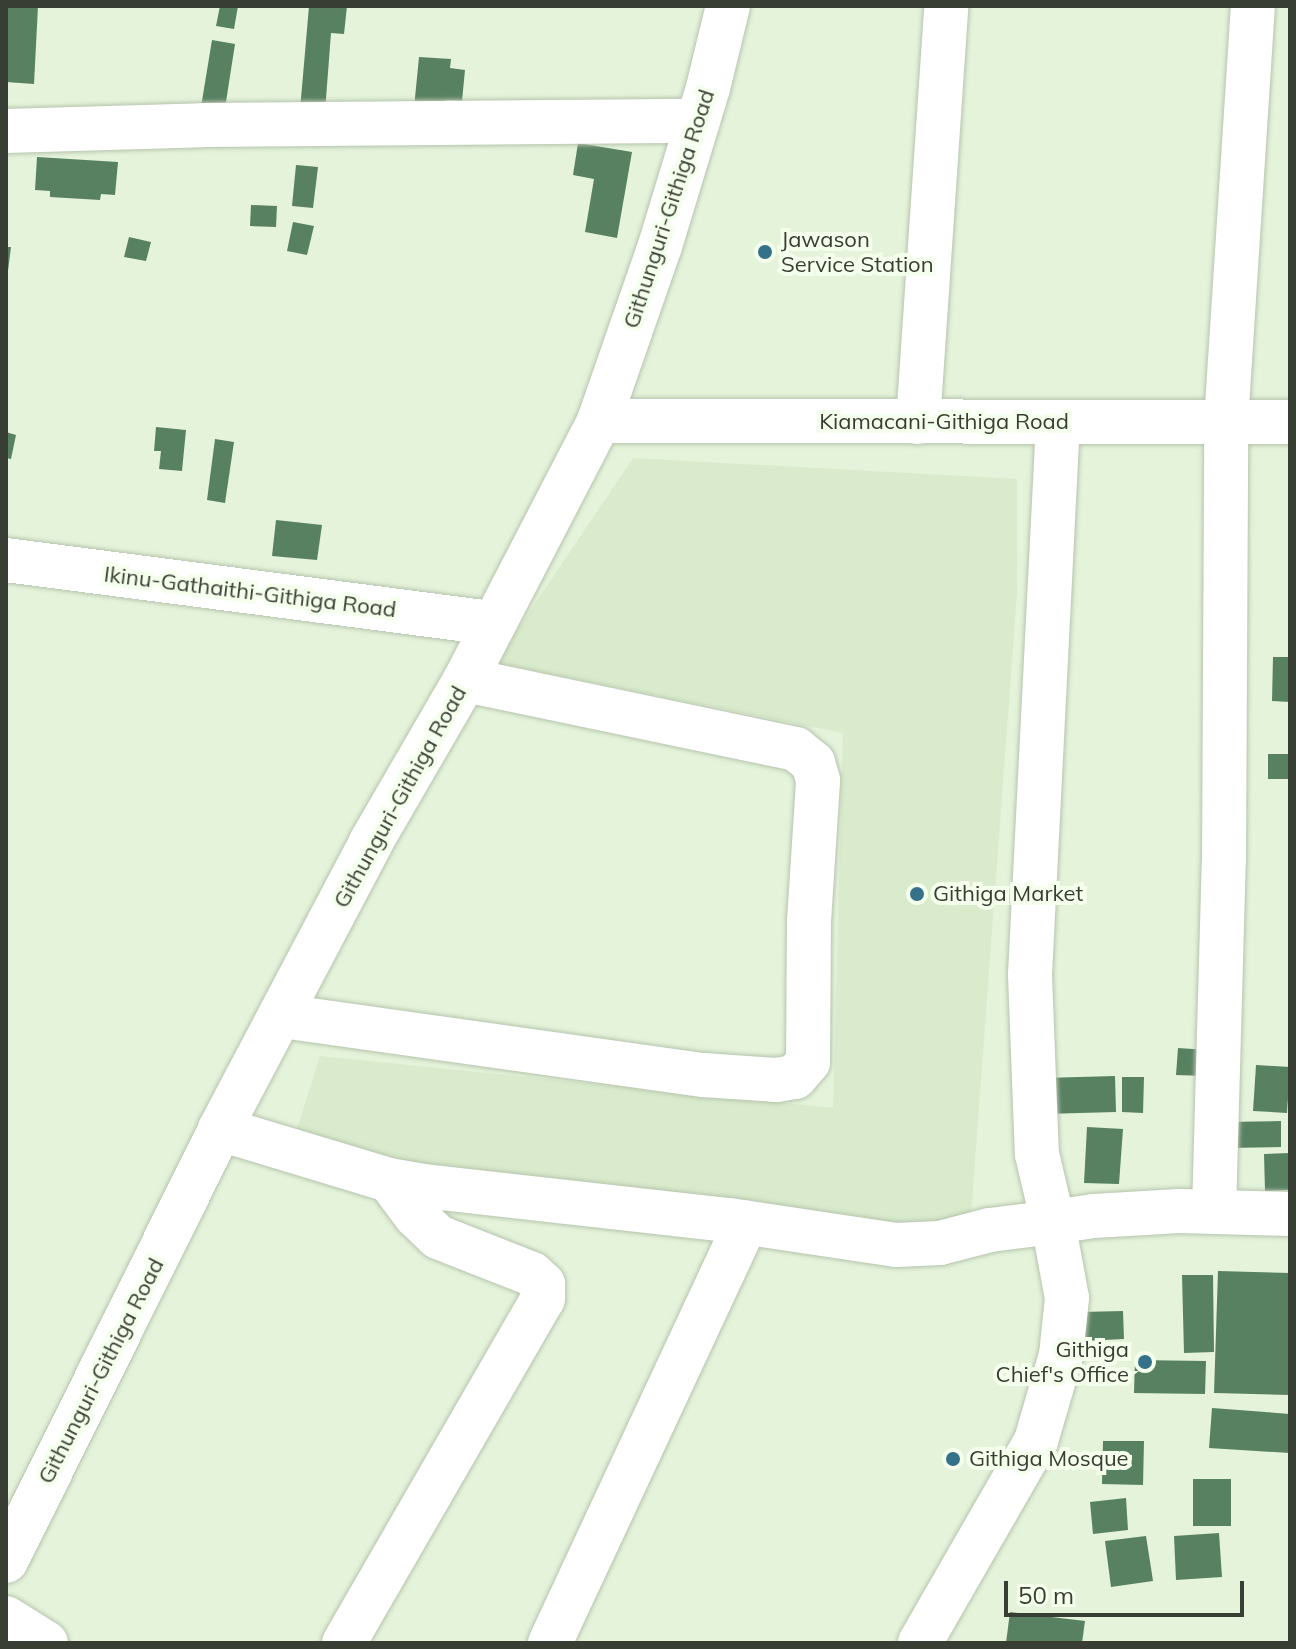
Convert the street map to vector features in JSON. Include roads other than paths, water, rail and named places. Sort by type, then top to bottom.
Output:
[{"type":"street","name":"Githunguri-Githiga Road","points":[[6,1561],[220,1129],[371,842],[465,680],[599,421],[698,121],[728,6]]},
{"type":"street","points":[[918,422],[946,6]]},
{"type":"street","points":[[1214,1212],[1224,861],[1226,422],[1253,6]]},
{"type":"street","points":[[6,131],[203,125],[698,121]]},
{"type":"street","name":"Kiamacani-Githiga Road","points":[[599,421],[1290,422]]},
{"type":"street","points":[[920,1643],[1036,1441],[1061,1355],[1067,1298],[1037,1154],[1030,975],[1058,422]]},
{"type":"street","name":"Ikinu-Gathaithi-Githiga Road","points":[[6,560],[494,623]]},
{"type":"street","points":[[282,1016],[704,1075],[776,1080],[795,1077],[808,1062],[809,921],[818,780],[813,763],[796,749],[465,680]]},
{"type":"street","points":[[220,1129],[389,1180],[746,1222],[896,1245],[940,1243],[990,1230],[1094,1216],[1214,1212],[1290,1214]]},
{"type":"street","points":[[344,1643],[543,1299],[543,1284],[532,1274],[438,1237],[416,1216],[389,1180]]},
{"type":"street","points":[[550,1643],[746,1222]]},
{"type":"street","points":[[6,1618],[46,1643]]},
{"type":"place","name":"Jawason Service Station","points":[[765,252]]},
{"type":"place","name":"Githiga Market","points":[[917,894]]},
{"type":"place","name":"Githiga Chief's Office","points":[[1145,1362]]},
{"type":"place","name":"Githiga Mosque","points":[[953,1459]]}]
